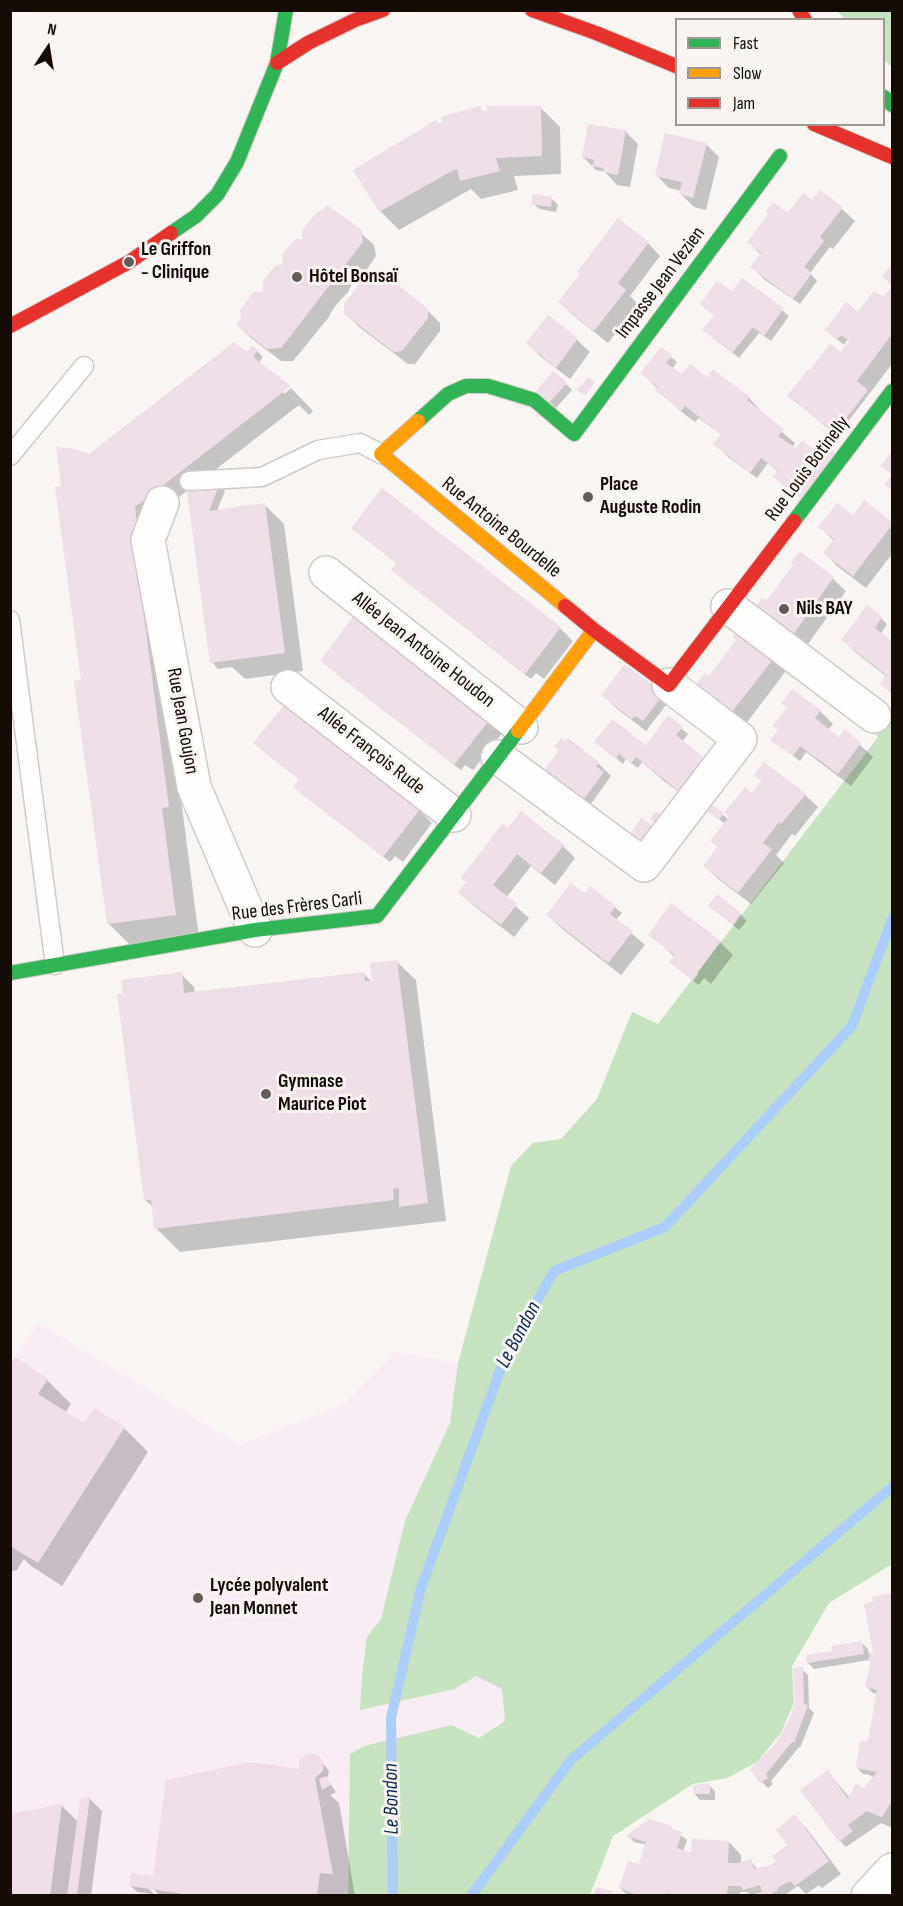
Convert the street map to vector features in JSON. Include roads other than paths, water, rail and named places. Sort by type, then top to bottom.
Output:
[{"type":"main road","points":[[10,326],[129,262],[196,216],[217,195],[237,162],[277,63],[286,10]]},
{"type":"main road","points":[[277,63],[308,43],[355,20],[383,10]]},
{"type":"main road","points":[[532,10],[675,66]]},
{"type":"main road","points":[[819,126],[892,157]]},
{"type":"main road","name":"Impasse Jean Vezien","points":[[381,454],[448,394],[466,386],[488,386],[534,400],[574,434],[780,156]]},
{"type":"main road","name":"Rue Louis Botinelly","points":[[728,606],[892,391]]},
{"type":"main road","name":"Rue Antoine Bourdelle","points":[[381,454],[594,630],[669,685]]},
{"type":"main road","points":[[669,685],[728,606]]},
{"type":"main road","name":"Rue des Frères Carli","points":[[10,973],[255,930],[377,916],[594,630]]},
{"type":"street","name":"Rue Jean Goujon","points":[[162,503],[148,540],[194,787],[255,930]]},
{"type":"street","name":"Allée Jean Antoine Houdon","points":[[326,573],[521,727]]},
{"type":"street","points":[[728,606],[874,716]]},
{"type":"street","points":[[498,757],[644,865],[740,739],[669,685]]},
{"type":"street","name":"Allée François Rude","points":[[288,687],[454,815]]},
{"type":"street","points":[[868,1896],[892,1870]]},
{"type":"lane","points":[[10,456],[84,366]]},
{"type":"lane","points":[[189,481],[262,477],[318,450],[360,443],[381,454]]},
{"type":"lane","points":[[10,620],[55,965]]},
{"type":"waterway","name":"Le Bondon","points":[[393,1896],[391,1718],[421,1588],[504,1360],[554,1271],[665,1227],[852,1026],[892,919]]},
{"type":"waterway","points":[[471,1896],[571,1760],[892,1487]]},
{"type":"place","name":"Le Griffon - Clinique","points":[[129,262]]},
{"type":"place","name":"Hôtel Bonsaï","points":[[297,277]]},
{"type":"place","name":"Place Auguste Rodin","points":[[588,497]]},
{"type":"place","name":"Nils BAY","points":[[784,609]]},
{"type":"place","name":"Gymnase Maurice Piot","points":[[266,1094]]},
{"type":"place","name":"Lycée polyvalent Jean Monnet","points":[[198,1598]]}]
